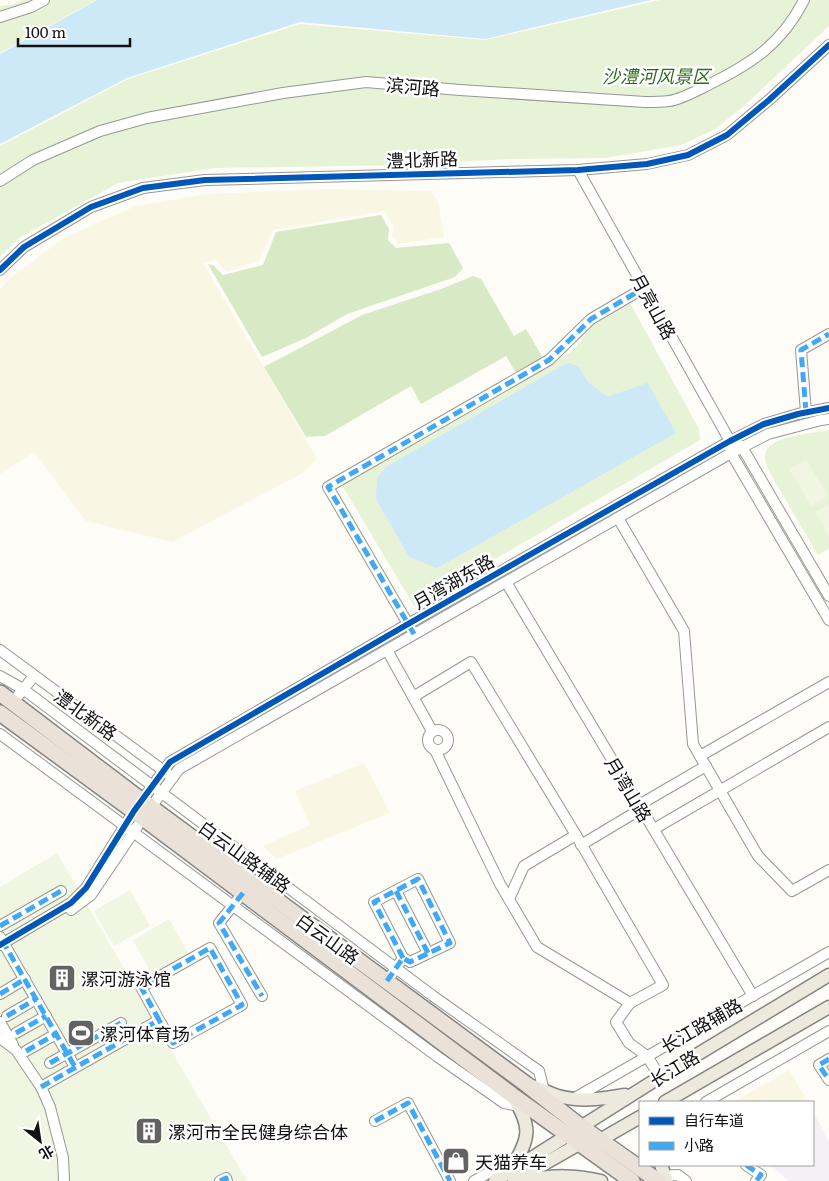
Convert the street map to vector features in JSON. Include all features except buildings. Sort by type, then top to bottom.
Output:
[{"type":"highway","name":"白云山路","points":[[6,697],[243,893],[574,1130],[600,1140],[639,1163]]},
{"type":"highway","name":"白云山路","points":[[0,714],[142,809],[387,981],[526,1084],[531,1100]]},
{"type":"highway","name":"白云山路","points":[[574,1130],[579,1144],[621,1176],[632,1181]]},
{"type":"highway","name":"白云山路","points":[[643,1166],[660,1176]]},
{"type":"main road","name":"长江路","points":[[522,1173],[574,1130],[829,975]]},
{"type":"main road","name":"长江路","points":[[667,1101],[829,1007]]},
{"type":"main road","points":[[678,1101],[684,1091]]},
{"type":"main road","points":[[602,1181],[584,1177],[522,1173],[527,1134],[526,1121],[531,1100],[558,1096],[597,1100],[632,1094]]},
{"type":"main road","name":"长江路","points":[[495,1181],[522,1173],[579,1144],[600,1140],[639,1118]]},
{"type":"street","points":[[0,17],[31,7],[44,0]]},
{"type":"street","name":"滨河路","points":[[0,181],[33,160],[100,131],[137,121],[283,93],[366,82],[645,102],[670,101],[696,92],[739,70],[768,49],[795,18],[804,0]]},
{"type":"street","name":"澧北新路","points":[[0,270],[24,247],[91,207],[143,188],[205,180],[578,170],[647,164],[688,155],[728,135],[829,45]]},
{"type":"street","name":"月亮山路","points":[[578,170],[730,440],[731,453],[829,620]]},
{"type":"street","points":[[414,634],[328,486],[549,360],[591,319],[644,288]]},
{"type":"street","points":[[806,412],[801,350],[829,334]]},
{"type":"street","name":"月湾湖东路","points":[[2,945],[71,910],[90,895],[133,832],[151,787],[170,762],[730,440],[764,424],[806,412],[829,408]]},
{"type":"street","name":"月湾湖东路","points":[[2,945],[71,903],[86,888],[124,826],[161,794],[180,770],[742,447],[768,434],[829,419]]},
{"type":"street","points":[[730,440],[742,447],[829,596]]},
{"type":"street","points":[[618,518],[684,632],[693,744],[758,856],[792,891],[829,870]]},
{"type":"street","name":"月湾山路","points":[[506,582],[753,996]]},
{"type":"street","name":"澧北新路","points":[[0,650],[174,777]]},
{"type":"street","points":[[387,650],[432,731]]},
{"type":"street","points":[[413,697],[471,662],[579,840],[663,984],[630,1003],[616,1022],[629,1043],[647,1056],[660,1077]]},
{"type":"street","name":"白云山路辅路","points":[[0,676],[23,689],[151,787],[539,1072],[531,1100]]},
{"type":"street","points":[[6,697],[23,689],[34,676]]},
{"type":"street","points":[[700,756],[829,682]]},
{"type":"street","points":[[654,829],[829,727]]},
{"type":"street","points":[[432,731],[442,730],[448,738],[445,748],[435,750]]},
{"type":"street","points":[[432,731],[427,740],[435,750],[509,899],[537,947],[630,1003]]},
{"type":"street","points":[[0,734],[438,1057],[504,1103],[531,1100]]},
{"type":"street","points":[[509,899],[524,866],[579,840],[640,807],[706,766]]},
{"type":"street","points":[[418,880],[450,942],[428,953],[410,962],[403,958],[374,902],[418,880]]},
{"type":"street","points":[[0,926],[61,891]]},
{"type":"street","points":[[396,891],[428,953]]},
{"type":"street","points":[[243,893],[219,923],[262,996]]},
{"type":"street","points":[[2,945],[25,979],[75,1067]]},
{"type":"street","points":[[210,948],[242,1005],[172,1043],[159,1020],[141,987],[210,948]]},
{"type":"street","name":"长江路辅路","points":[[573,1099],[829,952]]},
{"type":"street","points":[[387,981],[403,958]]},
{"type":"street","points":[[0,994],[25,979]]},
{"type":"street","points":[[36,999],[3,1019],[50,1107],[63,1158],[64,1181]]},
{"type":"street","points":[[16,1033],[46,1016]]},
{"type":"street","points":[[41,1087],[159,1020]]},
{"type":"street","points":[[50,1063],[121,1023]]},
{"type":"street","points":[[708,1101],[829,1031]]},
{"type":"street","points":[[21,1050],[56,1034]]},
{"type":"street","points":[[0,1038],[21,1050]]},
{"type":"street","points":[[829,1058],[819,1065],[829,1080]]},
{"type":"street","points":[[375,1121],[408,1102],[450,1181]]},
{"type":"street","points":[[474,1181],[504,1164],[522,1173]]},
{"type":"street","points":[[748,1166],[761,1175],[756,1181]]},
{"type":"street","points":[[660,1176],[678,1175],[686,1181]]},
{"type":"street","points":[[220,1181],[226,1178],[227,1181]]},
{"type":"shaded area","points":[[324,189],[431,191],[438,201],[444,237],[398,244],[392,236],[394,227],[384,211],[273,230],[259,261],[226,272],[216,260],[203,263],[317,459],[303,473],[172,542],[86,521],[34,452],[0,474],[0,290],[9,279],[64,238],[136,206],[207,194]]},
{"type":"shaded area","points":[[364,763],[390,813],[277,859],[263,846],[310,825],[295,791]]},
{"type":"shaded area","points":[[789,1070],[807,1101],[736,1101]]},
{"type":"shaded area","points":[[814,1114],[829,1141],[829,1181],[788,1181],[772,1166],[814,1166]]},
{"type":"green space","points":[[22,0],[96,0],[0,53],[0,6],[14,4]]},
{"type":"green space","name":"沙澧河风景区","points":[[660,0],[829,0],[829,26],[745,105],[715,129],[681,145],[605,158],[509,159],[406,165],[214,168],[118,183],[19,238],[0,257],[0,146],[128,79],[300,24],[485,40]]},
{"type":"green space","points":[[381,215],[389,229],[388,240],[396,248],[449,243],[463,268],[455,277],[347,314],[306,338],[262,357],[208,264],[213,265],[223,275],[263,265],[276,232]]},
{"type":"green space","points":[[473,276],[481,279],[514,336],[526,329],[543,358],[516,373],[506,356],[421,404],[411,386],[325,436],[306,437],[264,367],[362,315],[441,289]]},
{"type":"green space","points":[[630,303],[699,429],[700,440],[414,606],[342,485],[574,350],[592,326]]},
{"type":"green space","points":[[829,430],[829,549],[818,555],[770,473],[765,456],[769,447],[780,440]]},
{"type":"green space","points":[[806,459],[828,496],[811,506],[789,469]]},
{"type":"green space","points":[[829,504],[829,537],[815,512]]},
{"type":"green space","name":"漯河体育场","points":[[57,853],[247,1181],[0,1181],[0,887]]},
{"type":"green space","points":[[130,890],[150,926],[114,946],[94,911]]},
{"type":"green space","points":[[169,919],[189,955],[153,976],[133,940]]},
{"type":"water","points":[[97,0],[651,0],[485,39],[300,22],[127,78],[0,144],[0,54]]},
{"type":"water","points":[[569,363],[579,367],[588,382],[608,397],[647,382],[676,433],[437,568],[409,557],[376,499],[377,478],[386,467]]},
{"type":"marked path","points":[[414,634],[328,487],[549,360],[591,319],[644,288]]},
{"type":"marked path","points":[[806,412],[801,350],[829,334]]},
{"type":"marked path","points":[[387,981],[403,958],[410,962],[450,943],[418,879],[374,902],[403,958]]},
{"type":"marked path","points":[[0,926],[61,891]]},
{"type":"marked path","points":[[396,891],[428,953]]},
{"type":"marked path","points":[[243,893],[219,923],[262,996]]},
{"type":"marked path","points":[[2,940],[75,1067]]},
{"type":"marked path","points":[[41,1087],[159,1020],[141,987],[210,948],[242,1005],[173,1043],[159,1020]]},
{"type":"marked path","points":[[0,994],[25,979]]},
{"type":"marked path","points":[[7,1016],[36,999]]},
{"type":"marked path","points":[[16,1033],[46,1016]]},
{"type":"marked path","points":[[50,1063],[121,1023]]},
{"type":"marked path","points":[[26,1051],[56,1034]]},
{"type":"marked path","points":[[829,1059],[819,1065],[829,1080]]},
{"type":"marked path","points":[[375,1121],[408,1103],[450,1181]]},
{"type":"marked path","points":[[748,1166],[761,1175],[756,1181]]},
{"type":"marked path","points":[[220,1181],[226,1178],[227,1181]]},
{"type":"cycle path","points":[[0,270],[24,247],[91,207],[143,188],[205,180],[578,170],[647,164],[688,155],[727,135],[769,100],[829,45]]},
{"type":"cycle path","points":[[0,945],[71,903],[86,888],[134,811],[170,762],[730,441],[764,424],[798,414],[829,408]]},
{"type":"place","name":"漯河游泳馆","points":[[62,978]]},
{"type":"place","name":"漯河体育场","points":[[81,1033]]},
{"type":"place","name":"漯河市全民健身综合体","points":[[149,1131]]},
{"type":"place","name":"天猫养车","points":[[456,1161]]}]
